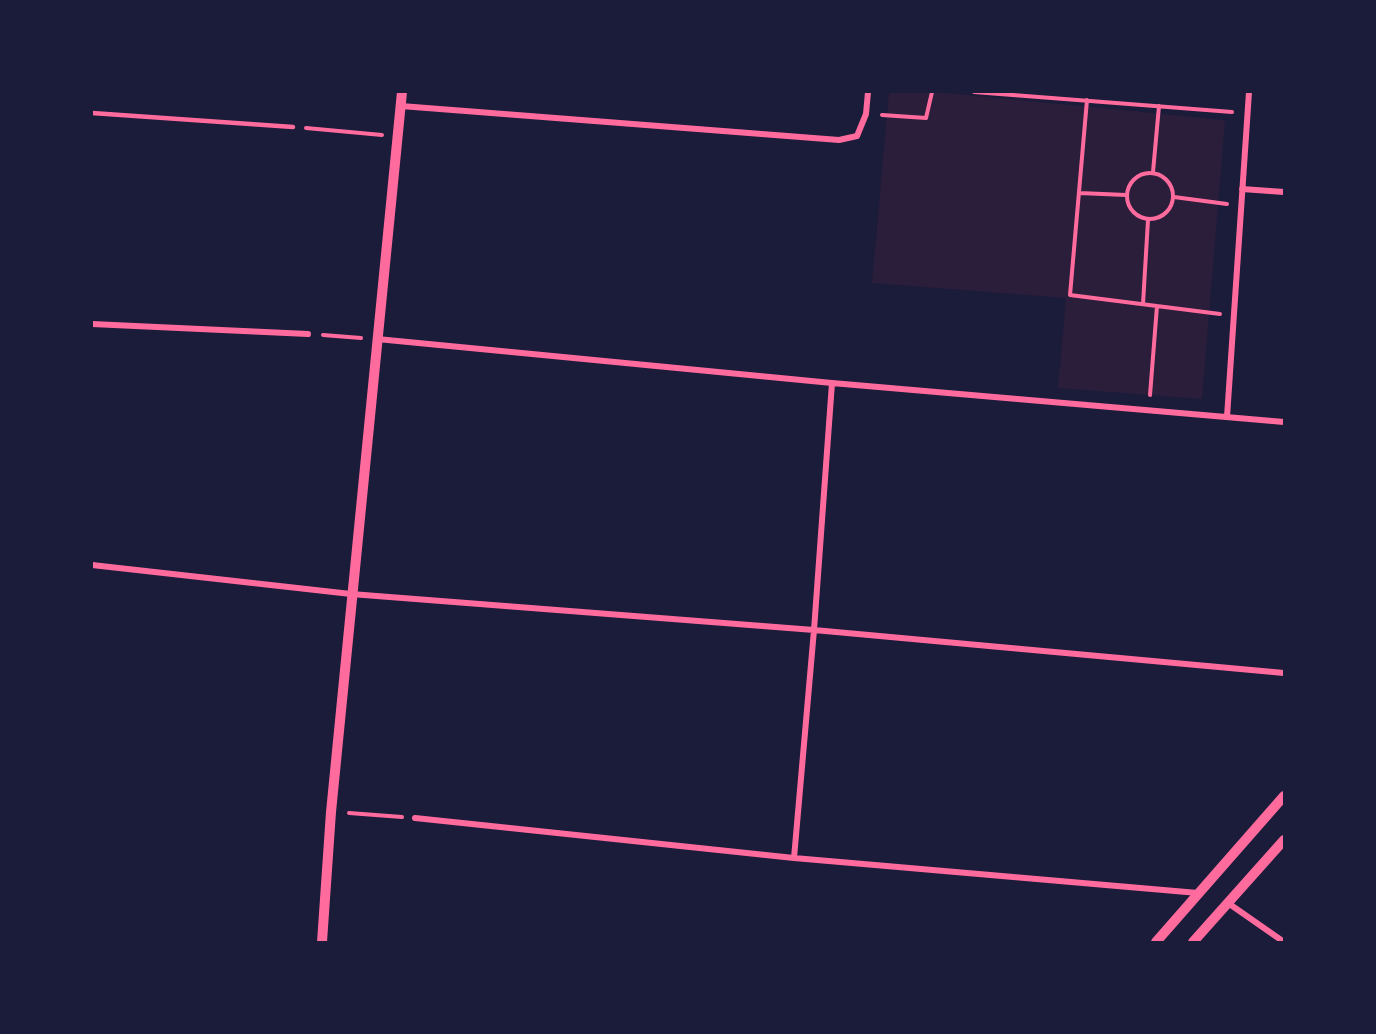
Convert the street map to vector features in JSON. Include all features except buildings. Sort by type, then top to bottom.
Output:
[{"type":"street","points":[[322,942],[331,812],[351,594],[402,92]]},
{"type":"street","points":[[401,106],[839,140],[857,136],[866,114],[868,92]]},
{"type":"street","points":[[1227,417],[1249,92]]},
{"type":"street","points":[[1242,189],[1284,192]]},
{"type":"street","points":[[92,324],[308,334]]},
{"type":"street","points":[[377,339],[832,383],[1284,422]]},
{"type":"street","points":[[794,858],[832,383]]},
{"type":"street","points":[[92,566],[351,594],[814,630],[1284,673]]},
{"type":"street","points":[[1156,942],[1284,796]]},
{"type":"street","points":[[415,818],[794,858],[1199,893]]},
{"type":"street","points":[[1193,942],[1284,840]]},
{"type":"street","points":[[1228,903],[1284,942]]},
{"type":"lane","points":[[92,113],[293,127]]},
{"type":"path","points":[[866,114],[926,118],[932,92]]},
{"type":"path","points":[[974,92],[1248,113]]},
{"type":"path","points":[[1087,100],[1070,295],[1234,316]]},
{"type":"path","points":[[1153,172],[1159,106]]},
{"type":"path","points":[[293,127],[398,136]]},
{"type":"path","points":[[1153,172],[1164,177],[1171,186],[1174,197],[1170,209],[1160,217],[1148,220],[1137,216],[1129,207],[1126,195],[1130,183],[1140,174],[1153,172]]},
{"type":"path","points":[[1079,193],[1126,195]]},
{"type":"path","points":[[1174,197],[1241,206]]},
{"type":"path","points":[[1143,304],[1148,220]]},
{"type":"path","points":[[1148,410],[1157,306]]},
{"type":"path","points":[[308,334],[377,339]]},
{"type":"path","points":[[331,812],[415,818]]},
{"type":"shaded area","points":[[889,92],[936,92],[1225,120],[1202,399],[1058,388],[1066,298],[872,283]]}]
